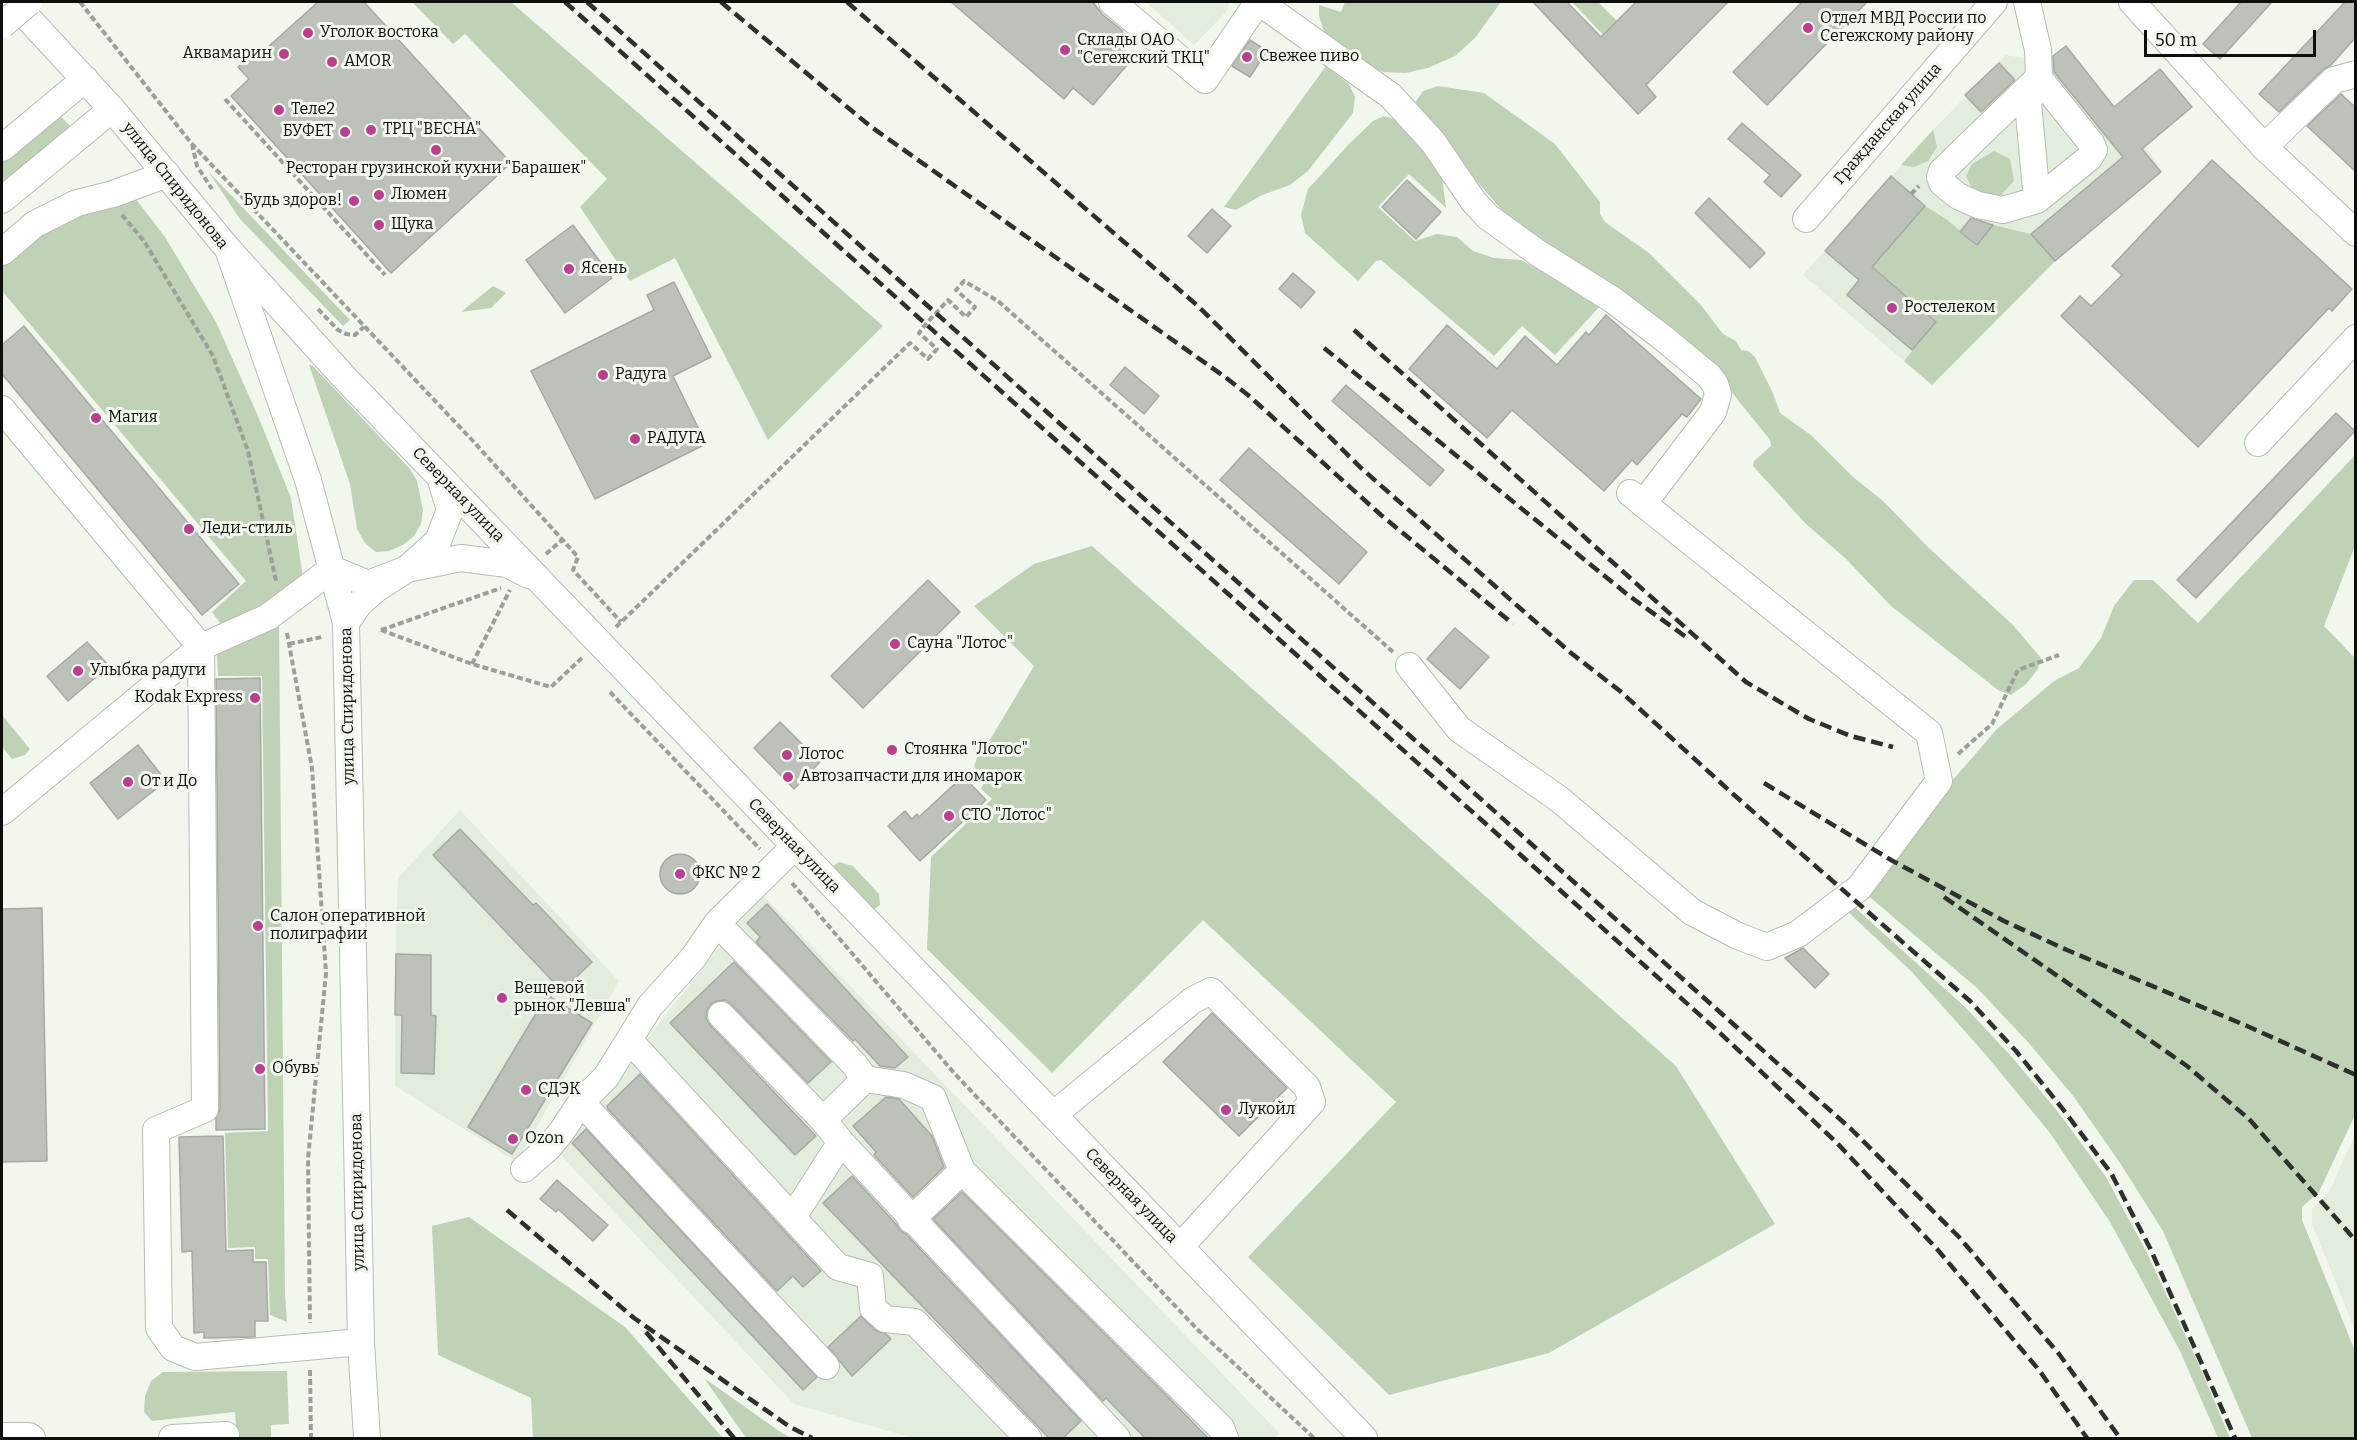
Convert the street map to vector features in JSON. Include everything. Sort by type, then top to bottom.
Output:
[{"type":"street","name":"улица Спиридонова","points":[[12,2],[112,109],[228,249],[308,480],[332,569],[338,629],[367,1438]]},
{"type":"street","points":[[2,25],[29,2]]},
{"type":"street","points":[[1112,2],[1205,80],[1258,2],[1390,96],[1432,142],[1474,202],[1488,217],[1538,253],[1613,300],[1709,376],[1718,394],[1713,412],[1636,499],[1929,734],[1940,781],[1859,888],[1798,934],[1767,947],[1738,936],[1692,912],[1559,799],[1459,729],[1409,666]]},
{"type":"street","name":"Гражданская улица","points":[[1806,219],[1994,2]]},
{"type":"street","points":[[2026,2],[2038,50],[2039,78],[2028,104],[2037,200]]},
{"type":"street","points":[[2132,2],[2264,147],[2355,233]]},
{"type":"street","points":[[2264,147],[2334,80],[2355,74]]},
{"type":"street","points":[[2039,78],[2091,143],[2094,150],[2089,158],[2037,200],[2004,210],[1978,205],[1958,196],[1942,183],[1940,177],[1942,171],[2039,78]]},
{"type":"street","points":[[2,148],[85,79]]},
{"type":"street","points":[[2,200],[112,109]]},
{"type":"street","points":[[2,252],[35,224],[77,203],[105,196],[167,174]]},
{"type":"street","name":"Северная улица","points":[[228,249],[342,375],[1364,1438]]},
{"type":"street","points":[[2258,443],[2353,346]]},
{"type":"street","points":[[2,409],[201,647],[205,1108],[156,1130],[159,1328],[172,1348],[195,1357],[362,1341]]},
{"type":"street","points":[[338,629],[359,604],[376,589],[407,569],[438,541],[450,510],[440,477]]},
{"type":"street","points":[[2,812],[201,647],[268,617],[332,569],[368,584],[407,569],[461,558],[507,564],[540,581]]},
{"type":"street","points":[[524,1170],[548,1148],[580,1102],[606,1077],[650,1006],[693,958],[717,923],[795,846]]},
{"type":"street","points":[[717,923],[854,1064],[865,1079],[904,1085],[933,1098],[962,1171],[1221,1428],[1225,1438]]},
{"type":"street","points":[[1053,1115],[1193,1000],[1211,991],[1307,1087],[1312,1102],[1180,1247]]},
{"type":"street","points":[[721,1015],[823,1120],[911,1220],[1117,1438]]},
{"type":"street","points":[[630,1041],[838,1267],[870,1276],[873,1308],[885,1319],[915,1322],[1028,1438]]},
{"type":"street","points":[[823,1120],[865,1079]]},
{"type":"street","points":[[580,1102],[826,1366]]},
{"type":"street","points":[[793,1217],[841,1142]]},
{"type":"street","points":[[911,1220],[962,1171]]},
{"type":"street","points":[[172,1438],[226,1435]]},
{"type":"street","points":[[2,1436],[32,1438]]},
{"type":"path","points":[[80,2],[191,143],[473,441],[578,557],[573,570],[621,622]]},
{"type":"path","points":[[225,99],[386,275]]},
{"type":"path","points":[[191,143],[197,166],[215,193]]},
{"type":"path","points":[[105,196],[144,241],[213,356],[248,451],[289,644],[312,768],[327,973],[308,1159],[310,1333]]},
{"type":"path","points":[[472,664],[513,584],[381,630],[472,664],[551,687],[910,343],[928,359],[937,349],[919,333],[925,325],[948,300],[966,317],[975,307],[956,290],[964,282],[998,302],[1409,666]]},
{"type":"path","points":[[314,304],[338,330],[346,334],[355,335],[364,327]]},
{"type":"path","points":[[543,556],[562,540]]},
{"type":"path","points":[[289,644],[338,629]]},
{"type":"path","points":[[573,651],[588,668]]},
{"type":"path","points":[[1938,773],[1992,724],[2018,670],[2059,655]]},
{"type":"path","points":[[604,686],[776,865],[954,1073],[1198,1330],[1314,1438]]},
{"type":"path","points":[[310,1368],[311,1438]]},
{"type":"shaded area","points":[[1146,2],[1230,2],[1227,11],[1194,45]]},
{"type":"shaded area","points":[[2066,46],[2142,140],[2161,172],[2055,262],[1932,385],[1803,275],[1933,130],[2006,55],[2046,62]]},
{"type":"shaded area","name":"Вещевой рынок \"Левша\"","points":[[460,810],[619,981],[517,1162],[395,1086],[398,878]]},
{"type":"shaded area","points":[[762,894],[1279,1433],[1275,1438],[913,1438],[794,1404],[557,1151]]},
{"type":"shaded area","points":[[2355,1134],[2356,1330],[2312,1224],[2312,1209],[2329,1192]]},
{"type":"green space","points":[[412,2],[511,2],[883,326],[768,440],[675,258],[630,281],[580,207],[607,179],[465,34],[453,44]]},
{"type":"green space","points":[[1345,2],[1501,2],[1475,38],[1455,56],[1428,68],[1406,73],[1383,72],[1356,63],[1325,34],[1319,16],[1319,5],[1341,12]]},
{"type":"green space","points":[[1572,2],[1598,2],[1657,61],[1644,78]]},
{"type":"green space","points":[[1326,66],[1349,84],[1355,97],[1353,113],[1308,171],[1290,185],[1262,195],[1236,210],[1224,207]]},
{"type":"green space","points":[[1438,86],[1484,93],[1555,144],[1600,202],[1600,214],[1605,222],[1649,253],[1701,305],[1723,334],[1736,341],[1741,350],[1748,351],[1755,357],[1780,413],[1811,435],[1853,477],[1883,501],[1928,547],[2014,626],[2041,658],[2038,669],[2026,684],[2011,695],[1998,690],[1891,606],[1846,559],[1805,523],[1753,466],[1754,461],[1771,446],[1770,440],[1718,375],[1523,228],[1500,208],[1460,162],[1418,111],[1416,101],[1423,91]]},
{"type":"green space","points":[[58,113],[72,128],[2,185],[2,160]]},
{"type":"green space","points":[[1384,116],[1394,119],[1412,132],[1441,170],[1446,208],[1409,174],[1378,207],[1415,241],[1437,234],[1457,237],[1473,251],[1494,258],[1521,260],[1602,304],[1555,355],[1522,326],[1494,356],[1381,260],[1376,261],[1358,281],[1305,233],[1301,215],[1308,189],[1349,144],[1373,121]]},
{"type":"green space","points":[[1933,130],[1937,147],[1928,161],[1914,167],[1901,165]]},
{"type":"green space","points":[[1994,151],[2010,159],[2014,181],[2001,195],[1987,197],[1973,190],[1966,176],[1972,164]]},
{"type":"green space","points":[[208,171],[350,320],[343,326],[240,219]]},
{"type":"green space","points":[[132,194],[165,237],[216,322],[291,498],[304,584],[221,624],[212,612],[246,581],[2,291],[2,262],[41,227]]},
{"type":"green space","points":[[1925,206],[1946,219],[1977,245],[1993,225],[2031,234],[2055,261],[1932,385],[1904,361],[1936,322],[1872,267]]},
{"type":"green space","points":[[493,286],[506,293],[491,308],[461,312]]},
{"type":"green space","points":[[309,365],[313,366],[410,469],[417,481],[423,510],[421,524],[414,536],[403,545],[389,551],[376,552],[365,543],[357,529],[350,484]]},
{"type":"green space","points":[[2355,455],[2355,546],[2324,626],[2355,658],[2355,1115],[2319,1192],[2302,1207],[2302,1220],[2355,1351],[2355,1438],[2252,1438],[2163,1231],[2120,1163],[2074,1097],[2027,1041],[1977,988],[1859,888],[1997,729],[2054,681],[2079,668],[2101,638],[2114,606],[2134,580],[2153,580],[2198,623]]},
{"type":"green space","points":[[1092,546],[1676,1066],[1775,1224],[1549,1353],[1389,1395],[1248,1257],[1396,1102],[1203,920],[1052,1073],[927,949],[931,857],[992,799],[981,789],[985,779],[974,767],[978,754],[991,738],[1034,666],[974,606],[1034,564]]},
{"type":"green space","points":[[279,620],[287,1322],[270,1315],[268,1259],[255,1259],[255,1247],[228,1248],[225,1133],[268,1131],[262,676],[218,676],[217,654]]},
{"type":"green space","points":[[2,715],[30,749],[25,755],[12,759],[2,747]]},
{"type":"green space","points":[[839,862],[853,866],[879,894],[880,905],[872,911],[830,868]]},
{"type":"green space","points":[[1839,893],[1965,1007],[2011,1056],[2058,1112],[2106,1177],[2146,1251],[2230,1438],[2218,1438],[2180,1351],[2110,1222],[2050,1133],[1986,1055],[1911,971],[1833,898]]},
{"type":"green space","points":[[469,1217],[625,1327],[723,1438],[533,1438],[531,1398],[438,1355],[432,1226]]},
{"type":"green space","points":[[287,1371],[289,1424],[271,1425],[271,1438],[237,1438],[235,1412],[152,1421],[144,1412],[145,1396],[151,1381],[163,1372]]},
{"type":"green space","points":[[704,1378],[782,1433],[791,1438],[746,1438]]},
{"type":"building","name":"ТРЦ \"ВЕСНА\"","points":[[318,2],[364,2],[511,163],[391,273],[231,96],[249,79],[238,67],[255,53],[258,56]]},
{"type":"building","name":"Склады ОАО \"Сегежский ТКЦ\"","points":[[951,2],[1093,2],[1102,14],[1123,31],[1114,42],[1133,58],[1093,105],[1073,88],[1064,99]]},
{"type":"building","points":[[1533,2],[1567,2],[1601,37],[1636,2],[1728,2],[1646,85],[1656,97],[1638,114]]},
{"type":"building","points":[[1802,2],[1867,2],[1767,105],[1733,72]]},
{"type":"building","points":[[2241,2],[2272,2],[2220,59],[2203,44]]},
{"type":"building","points":[[2345,2],[2355,2],[2355,38],[2331,65],[2279,112],[2259,94]]},
{"type":"building","name":"Свежее пиво","points":[[1250,40],[1267,51],[1250,77],[1232,66]]},
{"type":"building","points":[[2066,46],[2114,107],[2160,69],[2192,107],[2142,149],[2161,172],[2055,261],[2031,234],[2123,157],[2054,72],[2053,56]]},
{"type":"building","points":[[1999,63],[2015,80],[1981,112],[1965,95]]},
{"type":"building","points":[[2341,94],[2355,107],[2355,171],[2307,126]]},
{"type":"building","points":[[1742,123],[1801,175],[1781,197],[1764,182],[1770,175],[1728,139]]},
{"type":"building","points":[[2212,160],[2352,289],[2332,311],[2329,308],[2198,447],[2061,316],[2080,296],[2091,306],[2122,275],[2112,266]]},
{"type":"building","points":[[1891,176],[1925,206],[1872,267],[1936,322],[1912,350],[1847,295],[1859,280],[1825,251]]},
{"type":"building","points":[[1407,180],[1441,212],[1416,239],[1382,207]]},
{"type":"building","points":[[1709,198],[1765,253],[1750,268],[1695,213]]},
{"type":"building","points":[[1212,209],[1231,226],[1207,253],[1188,236]]},
{"type":"building","points":[[1971,218],[1993,225],[1977,245],[1960,232]]},
{"type":"building","name":"Ясень","points":[[573,225],[612,278],[565,313],[526,260]]},
{"type":"building","points":[[1293,273],[1315,292],[1301,308],[1279,289]]},
{"type":"building","points":[[674,282],[711,357],[673,376],[706,444],[595,499],[531,371],[654,310],[647,295]]},
{"type":"building","points":[[1606,315],[1701,399],[1687,417],[1682,414],[1637,465],[1632,460],[1604,491],[1512,410],[1487,438],[1409,369],[1447,325],[1497,369],[1525,336],[1557,365],[1586,332],[1589,335]]},
{"type":"building","points":[[24,326],[239,584],[202,615],[2,374],[2,345]]},
{"type":"building","points":[[1125,367],[1159,396],[1144,414],[1110,385]]},
{"type":"building","points":[[1346,385],[1444,470],[1430,486],[1332,401]]},
{"type":"building","points":[[2336,413],[2355,431],[2196,598],[2177,580]]},
{"type":"building","points":[[1249,448],[1367,552],[1339,584],[1220,480]]},
{"type":"building","name":"Сауна \"Лотос\"","points":[[928,580],[960,612],[863,708],[831,676]]},
{"type":"building","points":[[1455,628],[1489,657],[1460,689],[1427,659]]},
{"type":"building","name":"Улыбка радуги","points":[[87,642],[109,666],[68,701],[47,676]]},
{"type":"building","points":[[260,678],[265,1129],[216,1130],[216,1118],[220,1109],[216,679]]},
{"type":"building","name":"Лотос","points":[[780,722],[820,762],[794,789],[754,748]]},
{"type":"building","name":"От и До","points":[[138,745],[166,781],[118,819],[90,783]]},
{"type":"building","name":"СТО \"Лотос\"","points":[[963,776],[986,800],[920,861],[888,826],[905,811],[912,819],[917,814],[919,817]]},
{"type":"building","points":[[460,829],[533,905],[536,903],[592,962],[562,991],[433,855]]},
{"type":"building","name":"ФКС № 2","points":[[680,854],[694,860],[700,874],[694,888],[680,894],[666,888],[660,874],[666,860]]},
{"type":"building","points":[[767,904],[908,1057],[895,1068],[880,1066],[756,942],[760,937],[747,923]]},
{"type":"building","points":[[42,908],[47,1161],[2,1162],[2,909]]},
{"type":"building","points":[[1803,948],[1829,974],[1815,988],[1785,958]]},
{"type":"building","points":[[396,954],[431,955],[431,1015],[436,1016],[434,1074],[401,1073],[402,1015],[395,1015]]},
{"type":"building","points":[[734,962],[831,1062],[808,1083],[731,1004],[725,1000],[717,1001],[707,1010],[706,1018],[710,1025],[816,1136],[795,1155],[670,1023]]},
{"type":"building","points":[[547,995],[592,1023],[512,1154],[468,1127]]},
{"type":"building","points":[[1212,1013],[1287,1088],[1239,1136],[1163,1062]]},
{"type":"building","points":[[640,1074],[821,1271],[803,1287],[793,1276],[777,1291],[608,1109],[607,1106]]},
{"type":"building","points":[[886,1097],[899,1099],[932,1136],[944,1167],[913,1197],[874,1155],[876,1152],[853,1126]]},
{"type":"building","points":[[586,1129],[817,1377],[803,1390],[572,1143]]},
{"type":"building","points":[[223,1136],[226,1251],[253,1250],[253,1262],[266,1262],[268,1321],[255,1321],[255,1337],[204,1338],[204,1332],[194,1333],[192,1251],[182,1252],[179,1137]]},
{"type":"building","points":[[852,1176],[900,1230],[1081,1421],[1063,1438],[1049,1438],[823,1203]]},
{"type":"building","points":[[557,1180],[608,1225],[593,1241],[558,1209],[556,1212],[540,1199]]},
{"type":"building","points":[[962,1192],[1208,1438],[1145,1438],[1106,1398],[1103,1401],[933,1219]]},
{"type":"building","points":[[861,1316],[875,1330],[886,1334],[891,1339],[852,1376],[828,1347]]},
{"type":"railway","points":[[565,2],[1719,1032],[1837,1143],[1937,1249],[2039,1370],[2087,1438]]},
{"type":"railway","points":[[587,2],[1851,1129],[1959,1237],[2059,1354],[2120,1438]]},
{"type":"railway","points":[[721,2],[870,126],[1248,395],[1381,515],[1513,624]]},
{"type":"railway","points":[[847,2],[1198,306],[1361,468],[1571,653],[1620,691],[1733,794],[1970,1001],[2016,1051],[2111,1173],[2150,1248],[2235,1438]]},
{"type":"railway","points":[[1354,330],[1746,682],[1809,719],[1851,736],[1893,747]]},
{"type":"railway","points":[[1324,348],[1628,595],[1686,637]]},
{"type":"railway","points":[[1764,783],[1891,860],[2004,921],[2356,1075]]},
{"type":"railway","points":[[1944,897],[2187,1066],[2249,1119],[2356,1241]]},
{"type":"railway","points":[[507,1210],[634,1318],[790,1427],[812,1438]]},
{"type":"railway","points":[[646,1332],[734,1438]]},
{"type":"place","name":"Отдел МВД России по Сегежскому району","points":[[1808,28]]},
{"type":"place","name":"Уголок востока","points":[[308,33]]},
{"type":"place","name":"Склады ОАО \"Сегежский ТКЦ\"","points":[[1065,50]]},
{"type":"place","name":"Аквамарин","points":[[284,54]]},
{"type":"place","name":"Свежее пиво","points":[[1247,57]]},
{"type":"place","name":"AMOR","points":[[332,62]]},
{"type":"place","name":"Теле2","points":[[279,110]]},
{"type":"place","name":"ТРЦ \"ВЕСНА\"","points":[[371,130]]},
{"type":"place","name":"БУФЕТ","points":[[345,132]]},
{"type":"place","name":"Ресторан грузинской кухни \"Барашек\"","points":[[436,150]]},
{"type":"place","name":"Люмен","points":[[379,195]]},
{"type":"place","name":"Будь здоров!","points":[[354,201]]},
{"type":"place","name":"Щука","points":[[379,225]]},
{"type":"place","name":"Ясень","points":[[569,269]]},
{"type":"place","name":"Ростелеком","points":[[1892,308]]},
{"type":"place","name":"Радуга","points":[[603,375]]},
{"type":"place","name":"Магия","points":[[96,418]]},
{"type":"place","name":"РАДУГА","points":[[635,439]]},
{"type":"place","name":"Леди-стиль","points":[[189,529]]},
{"type":"place","name":"Сауна \"Лотос\"","points":[[895,644]]},
{"type":"place","name":"Улыбка радуги","points":[[78,671]]},
{"type":"place","name":"Kodak Express","points":[[255,698]]},
{"type":"place","name":"Стоянка \"Лотос\"","points":[[892,750]]},
{"type":"place","name":"Лотос","points":[[787,755]]},
{"type":"place","name":"Автозапчасти для иномарок","points":[[788,777]]},
{"type":"place","name":"От и До","points":[[128,782]]},
{"type":"place","name":"СТО \"Лотос\"","points":[[949,816]]},
{"type":"place","name":"ФКС № 2","points":[[680,874]]},
{"type":"place","name":"Салон оперативной полиграфии","points":[[258,926]]},
{"type":"place","name":"Вещевой рынок \"Левша\"","points":[[502,998]]},
{"type":"place","name":"Обувь","points":[[260,1069]]},
{"type":"place","name":"СДЭК","points":[[526,1090]]},
{"type":"place","name":"Лукойл","points":[[1226,1110]]},
{"type":"place","name":"Ozon","points":[[513,1139]]}]
